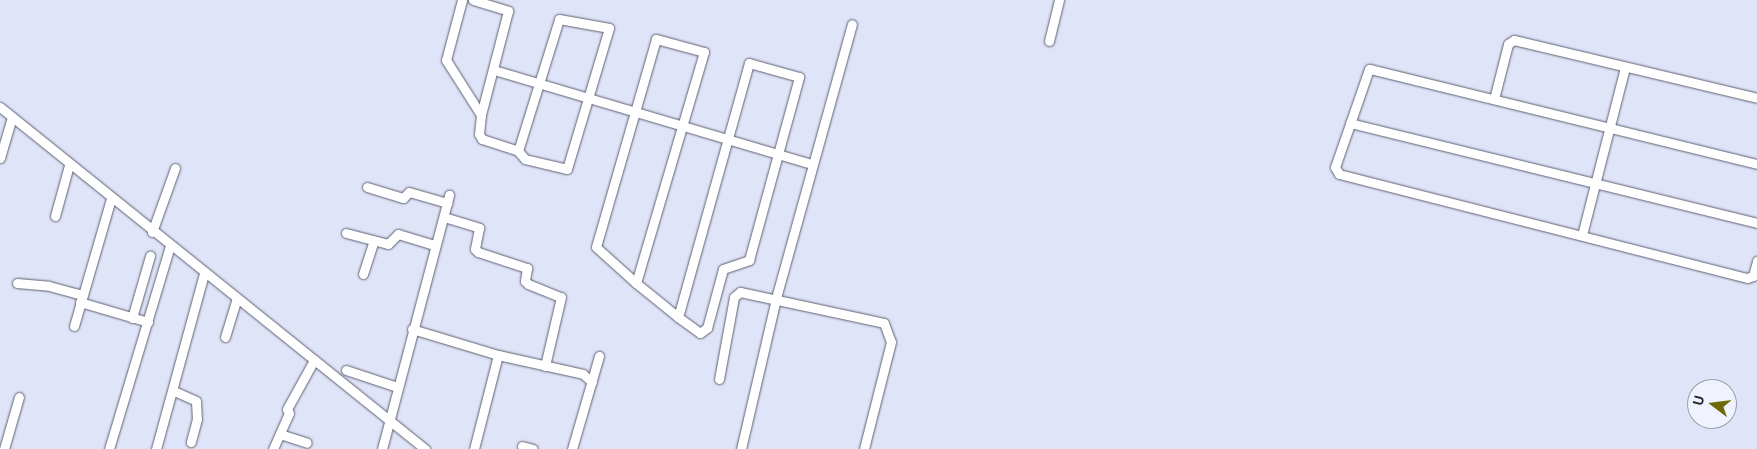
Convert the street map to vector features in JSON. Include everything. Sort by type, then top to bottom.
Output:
[{"type":"street","points":[[462,0],[446,60],[481,115]]},
{"type":"street","points":[[473,0],[508,11],[481,115],[478,131],[482,139],[518,151],[524,159],[566,170],[609,28],[559,19],[518,151]]},
{"type":"street","points":[[1050,41],[1059,0]]},
{"type":"street","points":[[741,449],[776,298],[852,24]]},
{"type":"street","points":[[636,283],[704,52],[656,39],[595,242],[599,251],[636,283],[678,317],[700,333],[706,330],[723,269],[749,260],[800,81],[796,76],[749,63],[730,138],[678,317]]},
{"type":"street","points":[[1494,99],[1511,40],[1757,98]]},
{"type":"street","points":[[1582,235],[1625,67]]},
{"type":"street","points":[[1757,164],[1368,69],[1336,164],[1339,174],[1747,278],[1753,276],[1757,261]]},
{"type":"street","points":[[494,70],[730,138],[812,164]]},
{"type":"street","points":[[0,107],[236,300],[425,449]]},
{"type":"street","points":[[0,158],[12,117]]},
{"type":"street","points":[[1350,123],[1757,223]]},
{"type":"street","points":[[55,216],[69,164]]},
{"type":"street","points":[[152,232],[175,168]]},
{"type":"street","points":[[367,187],[403,198],[409,192],[448,199],[412,329],[382,449]]},
{"type":"street","points":[[74,326],[111,199]]},
{"type":"street","points":[[444,217],[479,228],[475,249],[478,252],[526,268],[525,281],[528,284],[561,297],[545,366]]},
{"type":"street","points":[[346,233],[390,244],[398,234],[436,245]]},
{"type":"street","points":[[363,274],[374,241]]},
{"type":"street","points":[[109,449],[170,246]]},
{"type":"street","points":[[132,318],[150,256]]},
{"type":"street","points":[[156,449],[174,391],[204,273]]},
{"type":"street","points":[[18,283],[49,286],[132,318],[148,322]]},
{"type":"street","points":[[719,379],[736,294],[776,298],[872,318],[887,327],[891,342],[864,449]]},
{"type":"street","points":[[225,337],[236,300]]},
{"type":"street","points":[[412,329],[498,355],[582,374],[592,382]]},
{"type":"street","points":[[474,449],[498,355]]},
{"type":"street","points":[[572,449],[599,356]]},
{"type":"street","points":[[273,449],[289,413],[286,409],[314,360]]},
{"type":"street","points":[[346,370],[397,388]]},
{"type":"street","points":[[174,391],[196,401],[197,419],[191,442]]},
{"type":"street","points":[[4,449],[19,397]]},
{"type":"street","points":[[280,434],[307,443]]},
{"type":"street","points":[[522,446],[533,449]]}]
